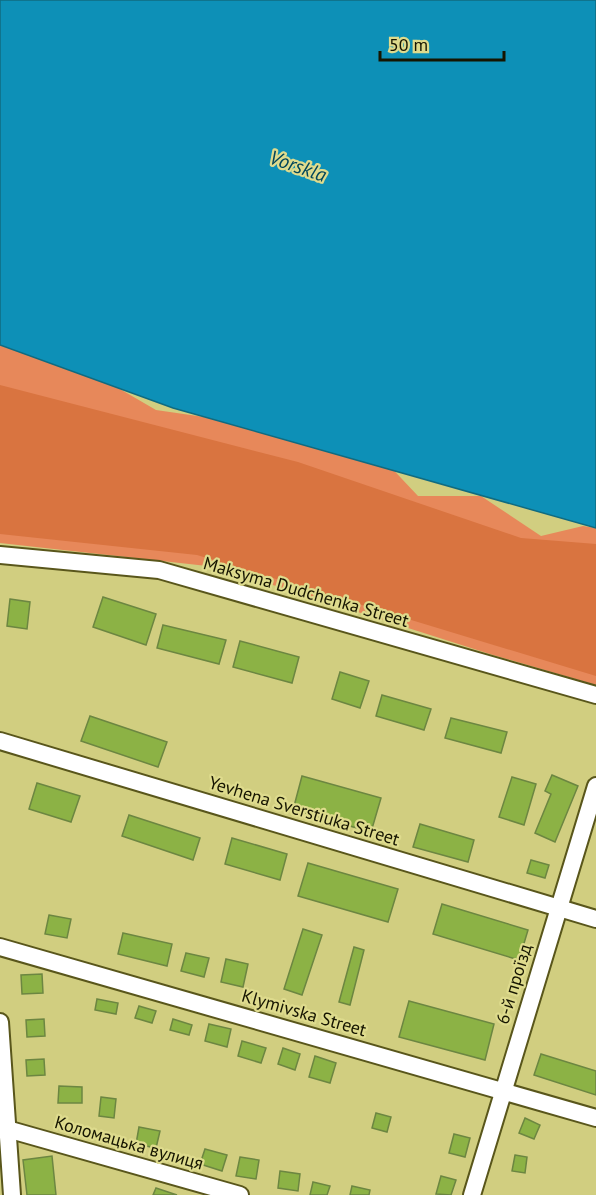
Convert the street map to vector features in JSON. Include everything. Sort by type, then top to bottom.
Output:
[{"type":"street","name":"Maksyma Dudchenka Street","points":[[0,555],[159,570],[596,694]]},
{"type":"street","name":"Yevhena Sverstiuka Street","points":[[0,741],[596,919]]},
{"type":"street","name":"6-й проїзд","points":[[472,1195],[558,907],[592,811],[596,786]]},
{"type":"street","name":"Klymivska Street","points":[[0,947],[596,1118]]},
{"type":"street","points":[[0,1022],[4,1129],[12,1195]]},
{"type":"street","name":"Коломацька вулиця","points":[[4,1129],[240,1195]]},
{"type":"shaded area","points":[[0,345],[82,367],[156,410],[259,425],[385,461],[418,496],[481,496],[541,536],[583,526],[596,528],[596,685],[493,655],[216,567],[0,543]]},
{"type":"shaded area","points":[[0,385],[298,462],[521,538],[596,544],[596,676],[197,555],[0,534]]},
{"type":"water","name":"Vorskla","points":[[0,0],[596,0],[596,528],[173,408],[0,345]]},
{"type":"building","points":[[103,597],[156,614],[146,645],[93,627]]},
{"type":"building","points":[[10,599],[30,602],[27,629],[7,626]]},
{"type":"building","points":[[163,625],[226,640],[219,664],[157,648]]},
{"type":"building","points":[[240,641],[299,657],[292,683],[233,667]]},
{"type":"building","points":[[340,672],[369,681],[360,708],[332,699]]},
{"type":"building","points":[[382,695],[431,709],[424,730],[376,716]]},
{"type":"building","points":[[90,716],[167,742],[158,767],[81,741]]},
{"type":"building","points":[[451,718],[507,732],[501,753],[445,738]]},
{"type":"building","points":[[552,775],[578,786],[555,842],[535,833],[551,794],[545,791]]},
{"type":"building","points":[[302,776],[381,798],[371,832],[293,810]]},
{"type":"building","points":[[512,777],[536,784],[524,825],[499,817]]},
{"type":"building","points":[[37,783],[80,796],[71,822],[29,809]]},
{"type":"building","points":[[129,815],[200,838],[193,860],[122,836]]},
{"type":"building","points":[[420,824],[474,840],[468,862],[413,847]]},
{"type":"building","points":[[232,838],[287,854],[280,880],[225,864]]},
{"type":"building","points":[[531,860],[549,865],[545,878],[527,873]]},
{"type":"building","points":[[308,863],[398,889],[388,922],[298,896]]},
{"type":"building","points":[[442,904],[528,930],[519,960],[433,934]]},
{"type":"building","points":[[49,915],[71,919],[67,938],[45,934]]},
{"type":"building","points":[[303,929],[322,935],[302,995],[284,989]]},
{"type":"building","points":[[123,933],[172,944],[167,966],[118,954]]},
{"type":"building","points":[[354,947],[364,950],[350,1005],[339,1002]]},
{"type":"building","points":[[186,953],[209,958],[204,977],[181,971]]},
{"type":"building","points":[[226,959],[248,964],[243,987],[221,982]]},
{"type":"building","points":[[42,974],[43,993],[22,994],[21,975]]},
{"type":"building","points":[[97,999],[118,1003],[116,1014],[95,1010]]},
{"type":"building","points":[[409,1001],[494,1024],[485,1060],[399,1037]]},
{"type":"building","points":[[139,1006],[156,1011],[152,1023],[135,1018]]},
{"type":"building","points":[[44,1019],[45,1036],[27,1037],[26,1020]]},
{"type":"building","points":[[173,1019],[192,1025],[189,1035],[170,1030]]},
{"type":"building","points":[[209,1024],[231,1029],[227,1047],[205,1041]]},
{"type":"building","points":[[242,1041],[266,1048],[261,1063],[238,1056]]},
{"type":"building","points":[[283,1048],[300,1054],[295,1070],[278,1064]]},
{"type":"building","points":[[541,1054],[596,1071],[596,1095],[534,1075]]},
{"type":"building","points":[[315,1056],[336,1063],[330,1083],[309,1077]]},
{"type":"building","points":[[44,1059],[45,1075],[27,1076],[26,1060]]},
{"type":"building","points":[[59,1086],[82,1087],[82,1103],[58,1103]]},
{"type":"building","points":[[101,1097],[116,1099],[114,1118],[99,1116]]},
{"type":"building","points":[[376,1113],[391,1117],[387,1132],[372,1128]]},
{"type":"building","points":[[525,1118],[540,1125],[534,1139],[519,1133]]},
{"type":"building","points":[[139,1127],[160,1131],[156,1148],[136,1144]]},
{"type":"building","points":[[454,1134],[470,1138],[465,1157],[449,1153]]},
{"type":"building","points":[[205,1149],[227,1155],[222,1171],[200,1164]]},
{"type":"building","points":[[515,1155],[527,1157],[525,1173],[512,1171]]},
{"type":"building","points":[[52,1156],[56,1195],[27,1195],[23,1160]]},
{"type":"building","points":[[240,1157],[259,1160],[256,1179],[236,1176]]},
{"type":"building","points":[[280,1171],[300,1174],[298,1191],[278,1188]]},
{"type":"building","points":[[441,1176],[456,1180],[451,1195],[436,1194]]},
{"type":"building","points":[[313,1182],[330,1186],[327,1195],[310,1195]]},
{"type":"building","points":[[352,1186],[370,1190],[369,1195],[350,1195]]},
{"type":"building","points":[[156,1188],[177,1195],[153,1195]]}]
